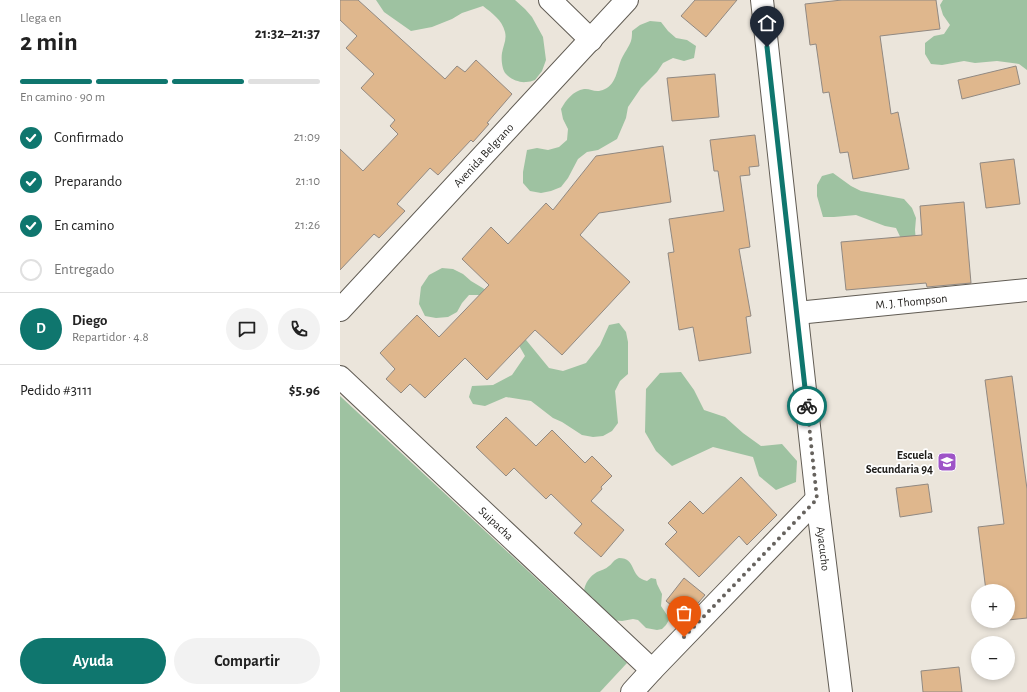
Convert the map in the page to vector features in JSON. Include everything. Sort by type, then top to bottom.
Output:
[{"type":"street","points":[[550,0],[591,40]]},
{"type":"street","name":"Avenida Belgrano","points":[[340,310],[627,0]]},
{"type":"street","name":"Ayacucho","points":[[762,0],[817,499],[841,692]]},
{"type":"street","name":"M. J. Thompson","points":[[797,313],[1027,290]]},
{"type":"street","name":"Suipacha","points":[[340,377],[652,670]]},
{"type":"street","points":[[632,692],[817,499]]},
{"type":"green space","points":[[376,0],[515,0],[532,17],[543,37],[546,60],[542,71],[535,80],[527,82],[515,80],[506,74],[502,61],[502,53],[506,38],[504,28],[496,17],[483,6],[462,13],[452,19],[432,27],[411,31],[384,12]]},
{"type":"green space","points":[[943,0],[1027,0],[1027,70],[1019,64],[997,61],[975,63],[964,61],[942,65],[931,64],[925,54],[925,43],[934,36],[944,34],[950,25],[943,15],[940,5]]},
{"type":"green space","points":[[650,21],[661,22],[676,38],[687,40],[696,46],[694,58],[684,61],[673,58],[663,63],[657,72],[641,88],[628,107],[626,118],[617,139],[598,150],[587,152],[578,159],[568,178],[561,187],[541,193],[530,191],[523,183],[523,172],[527,150],[537,148],[548,150],[559,147],[567,140],[568,129],[563,119],[561,109],[565,102],[570,96],[580,90],[587,89],[598,91],[609,87],[616,76],[621,60],[632,39],[632,31],[640,25]]},
{"type":"green space","points":[[833,173],[851,186],[861,191],[904,199],[912,208],[916,218],[915,230],[917,252],[905,247],[896,228],[885,226],[856,215],[823,217],[817,196],[817,185],[822,176]]},
{"type":"green space","points":[[442,268],[453,269],[463,274],[471,281],[491,293],[549,368],[563,371],[586,363],[600,345],[609,325],[619,323],[626,332],[628,342],[628,374],[620,381],[615,391],[618,423],[612,431],[603,436],[593,437],[582,435],[553,418],[531,401],[506,397],[485,406],[473,404],[469,397],[472,386],[493,385],[512,375],[525,356],[509,328],[480,295],[469,295],[457,312],[448,317],[436,318],[425,316],[419,304],[421,287],[429,275]]},
{"type":"green space","points":[[681,372],[694,390],[704,410],[725,417],[761,446],[782,444],[797,461],[796,482],[776,490],[759,476],[753,457],[713,447],[672,466],[656,451],[645,432],[646,389],[660,373]]},
{"type":"green space","points":[[340,396],[627,663],[600,692],[340,692]]},
{"type":"green space","points":[[619,558],[628,561],[641,579],[647,581],[651,578],[656,579],[662,594],[661,606],[669,620],[662,629],[657,630],[646,628],[638,620],[633,619],[622,621],[611,620],[599,608],[593,598],[584,591],[588,580],[592,576],[608,567]]},
{"type":"building","points":[[340,0],[358,0],[445,79],[457,66],[465,72],[476,60],[512,94],[473,142],[471,140],[438,175],[430,168],[397,204],[405,211],[379,238],[374,234],[340,270],[340,149],[363,171],[398,134],[390,126],[395,120],[361,88],[374,74],[346,48],[357,36],[340,20]]},
{"type":"building","points":[[695,0],[737,0],[706,37],[681,16]]},
{"type":"building","points":[[842,0],[936,0],[940,29],[880,36],[891,114],[898,112],[909,169],[853,179],[848,152],[840,153],[829,92],[823,93],[816,44],[810,45],[805,4]]},
{"type":"building","points":[[1016,66],[1020,84],[962,99],[958,80]]},
{"type":"building","points":[[715,74],[719,117],[672,121],[667,78]]},
{"type":"building","points":[[755,135],[759,166],[749,167],[750,175],[740,176],[750,247],[739,249],[751,316],[746,317],[751,353],[699,361],[693,327],[679,330],[668,253],[674,252],[669,219],[724,211],[718,171],[714,171],[710,140]]},
{"type":"building","points":[[663,146],[671,202],[599,213],[580,235],[630,282],[562,355],[535,330],[487,380],[465,358],[425,398],[410,384],[401,393],[386,379],[395,369],[380,353],[417,315],[439,337],[489,285],[462,259],[491,227],[508,244],[546,203],[553,210],[596,156]]},
{"type":"building","points":[[1014,159],[1020,204],[986,208],[980,163]]},
{"type":"building","points":[[964,202],[971,283],[927,287],[926,283],[846,290],[841,242],[922,235],[920,206]]},
{"type":"building","points":[[1012,376],[1027,489],[1027,618],[1015,619],[1015,584],[985,584],[978,527],[1004,524],[985,380]]},
{"type":"building","points":[[506,417],[536,446],[552,430],[585,463],[592,456],[612,476],[601,487],[602,489],[591,501],[624,530],[601,557],[574,533],[582,524],[551,494],[546,499],[514,468],[506,476],[476,447]]},
{"type":"building","points":[[741,477],[777,515],[747,545],[739,536],[699,577],[665,544],[677,532],[668,523],[690,501],[703,514]]},
{"type":"building","points":[[928,484],[932,512],[900,517],[896,488]]},
{"type":"building","points":[[684,578],[705,595],[686,617],[666,601]]},
{"type":"building","points":[[959,667],[962,692],[923,692],[921,671]]},
{"type":"way so far","points":[[684,637],[817,499],[807,406]]},
{"type":"place","name":"Escuela Secundaria 94","points":[[947,462]]},
{"type":"route","points":[[767,47],[807,406]]}]
